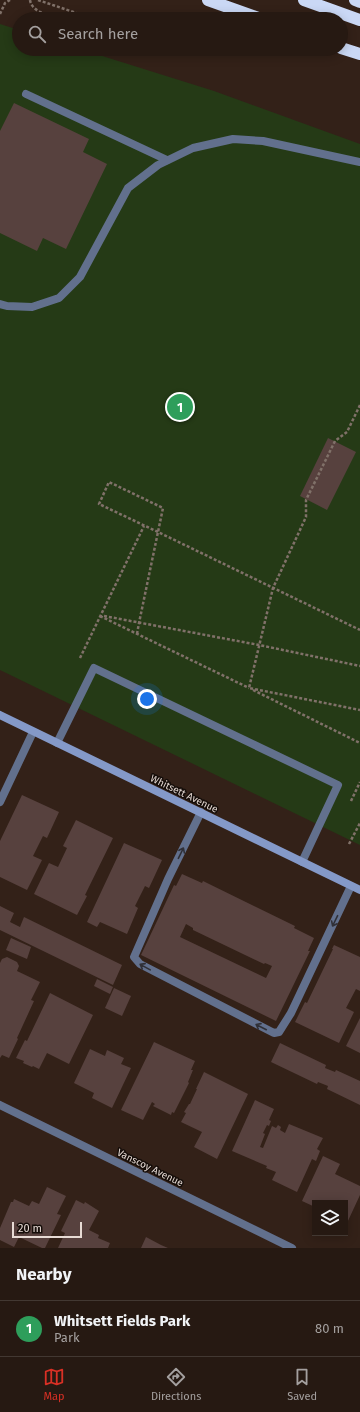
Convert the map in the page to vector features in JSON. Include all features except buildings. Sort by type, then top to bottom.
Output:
[{"type":"highway","points":[[208,0],[241,12]]},
{"type":"highway","points":[[304,0],[338,12]]},
{"type":"highway","points":[[355,0],[360,2]]},
{"type":"highway","points":[[348,16],[360,20]]},
{"type":"highway","points":[[348,50],[360,54]]},
{"type":"main road","name":"Whitsett Avenue","points":[[0,715],[360,890]]},
{"type":"street","points":[[26,94],[167,160]]},
{"type":"street","points":[[0,304],[7,306],[32,307],[58,298],[80,277],[128,188],[158,164],[192,148],[233,140],[263,141],[360,162]]},
{"type":"street","points":[[57,743],[94,668],[331,782],[338,786],[302,862]]},
{"type":"street","points":[[0,802],[33,732]]},
{"type":"street","points":[[200,812],[168,879],[134,957],[140,964],[274,1033],[279,1032],[291,1013],[351,886]]},
{"type":"street","name":"Vanscoy Avenue","points":[[0,1105],[292,1248]]},
{"type":"path","points":[[0,14],[5,4],[10,0]]},
{"type":"path","points":[[30,0],[31,4],[37,11],[40,12]]},
{"type":"path","points":[[38,0],[73,12]]},
{"type":"path","points":[[249,688],[272,588],[306,517],[306,500],[335,441],[347,432],[360,405]]},
{"type":"path","points":[[137,634],[139,623],[158,532],[163,508],[109,482],[99,504],[158,532],[272,588],[360,630]]},
{"type":"path","points":[[80,658],[144,526]]},
{"type":"path","points":[[100,616],[259,645],[360,666]]},
{"type":"path","points":[[100,616],[360,743]]},
{"type":"path","points":[[249,688],[360,710]]},
{"type":"path","points":[[349,844],[360,823]]},
{"type":"green space","points":[[0,24],[12,28],[12,56],[102,56],[214,91],[360,144],[360,845],[0,670]]},
{"type":"place","name":"Whitsett Fields Park","points":[[180,407]]}]
